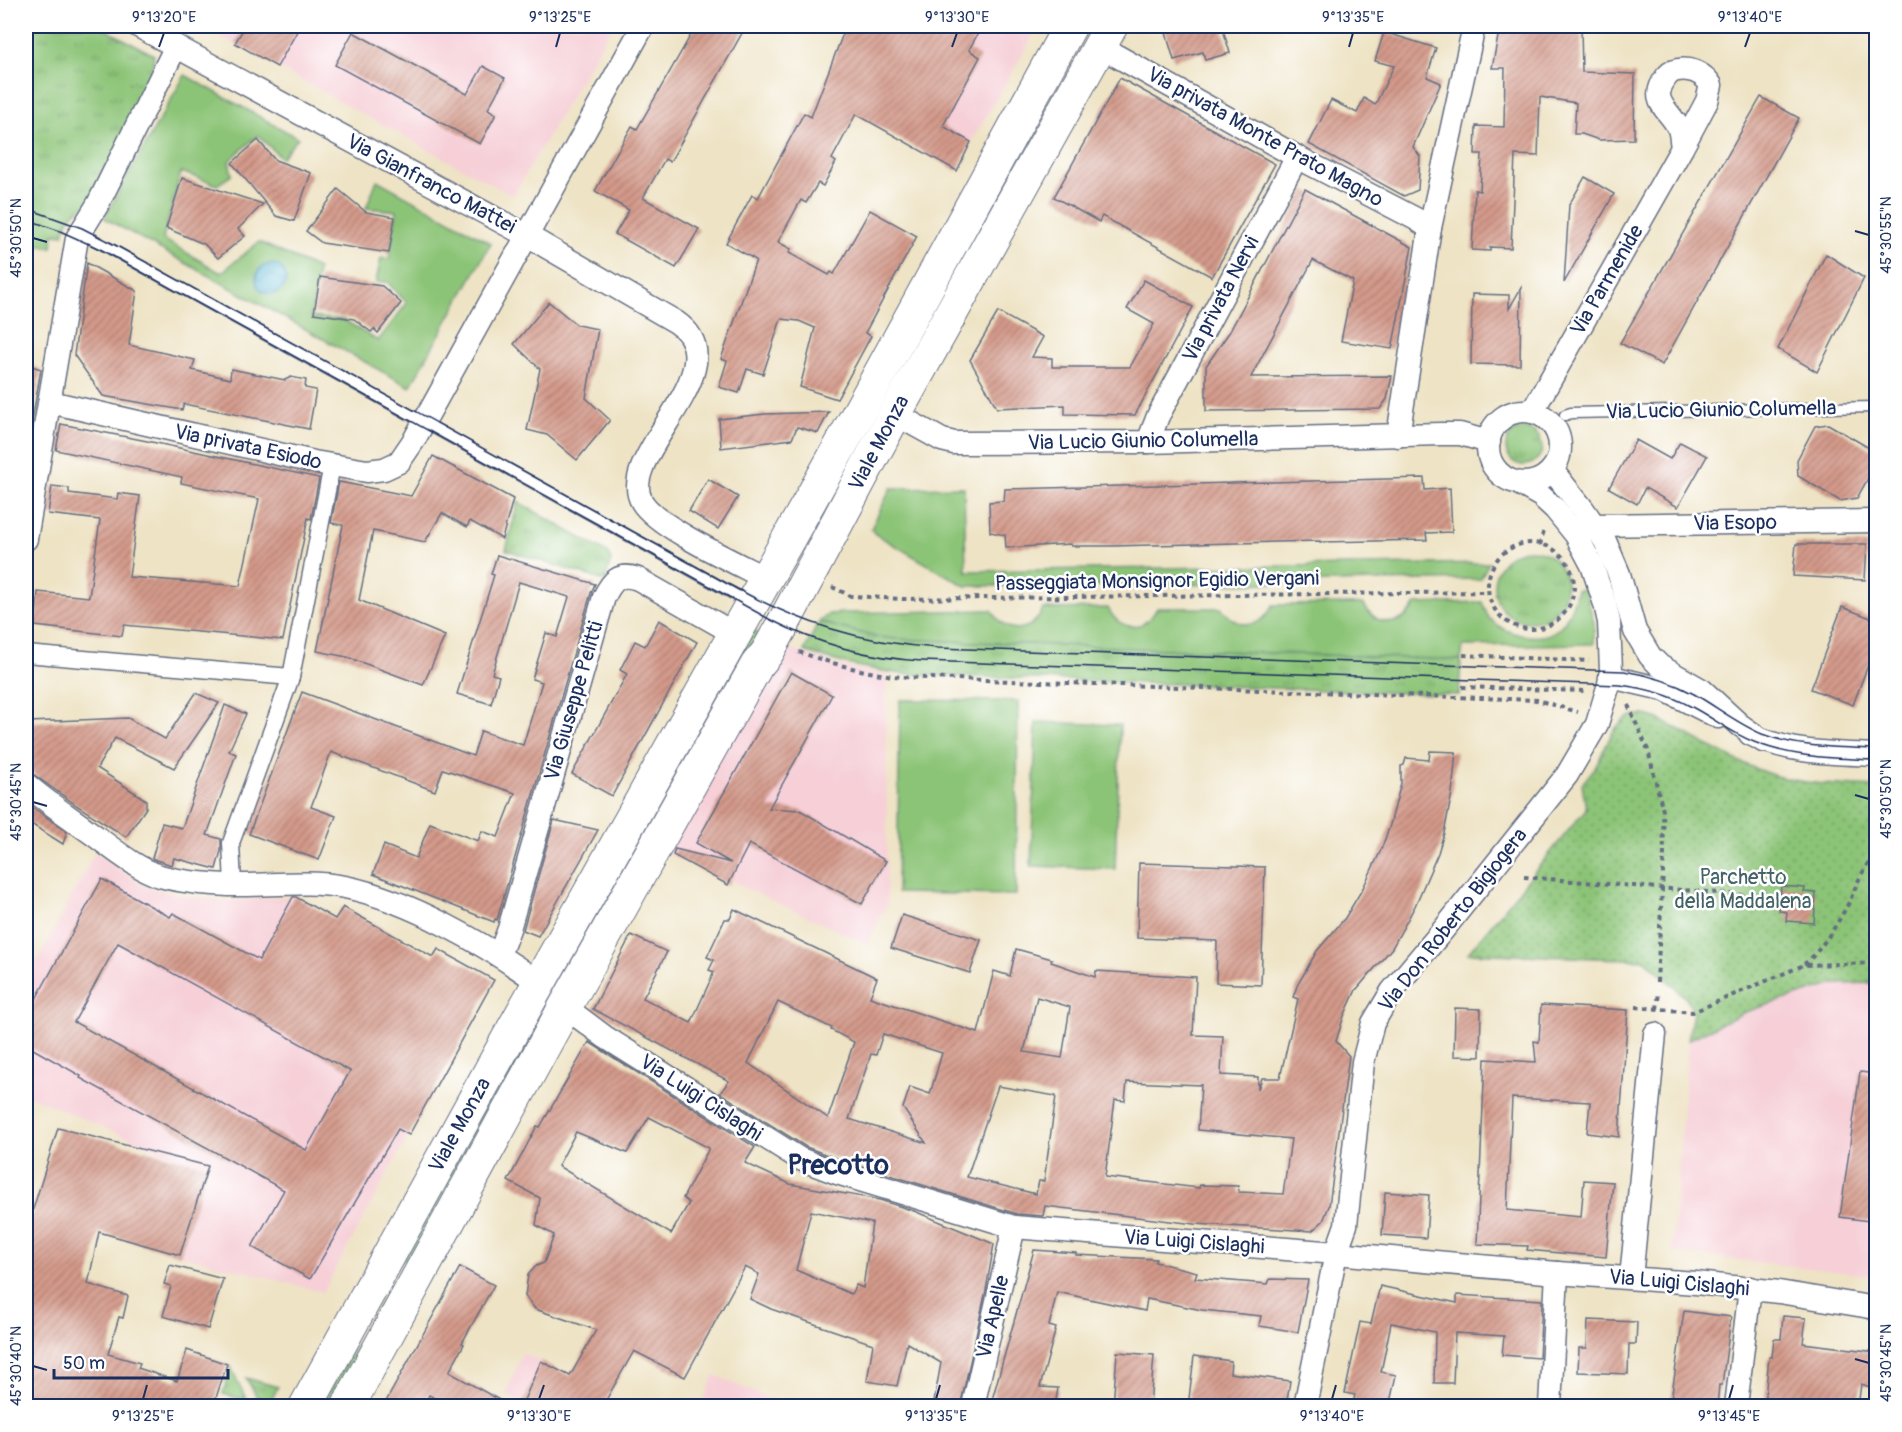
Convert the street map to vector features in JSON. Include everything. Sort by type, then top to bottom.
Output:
[{"type":"main road","name":"Viale Monza","points":[[306,1407],[400,1272],[566,1007],[633,853],[735,634],[1070,26]]},
{"type":"main road","name":"Viale Monza","points":[[348,1407],[400,1272],[539,982],[633,853],[798,596],[895,414],[1105,36]]},
{"type":"main road","points":[[758,591],[798,596]]},
{"type":"main road","points":[[539,982],[566,1007]]},
{"type":"street","name":"Via Gianfranco Mattei","points":[[138,26],[526,235],[683,327],[694,343],[694,364],[681,398],[644,463],[639,477],[638,493],[645,506],[674,530],[758,591]]},
{"type":"street","name":"Via privata Esiodo","points":[[50,402],[332,465],[374,471],[391,466],[404,456],[642,26]]},
{"type":"street","points":[[1398,436],[1430,228],[1474,26]]},
{"type":"street","name":"Via privata Monte Prato Magno","points":[[1105,36],[1297,157],[1430,228]]},
{"type":"street","points":[[26,539],[72,255],[79,232],[98,204],[176,46]]},
{"type":"street","name":"Via Parmenide","points":[[1532,412],[1682,148]]},
{"type":"street","name":"Via privata Nervi","points":[[1148,442],[1158,416],[1297,157]]},
{"type":"street","points":[[1518,483],[1536,481],[1552,470],[1560,454],[1558,436],[1545,418],[1532,412],[1520,412],[1507,416],[1494,427],[1489,442],[1490,457],[1496,469],[1506,478],[1546,500],[1585,530],[1613,558],[1635,630],[1643,646],[1660,666],[1702,690],[1740,725],[1763,741]]},
{"type":"street","name":"Via Lucio Giunio Columella","points":[[895,414],[942,440],[954,443],[1148,442],[1460,434],[1489,442]]},
{"type":"street","points":[[233,885],[231,843],[291,677],[332,465]]},
{"type":"street","points":[[1552,470],[1585,530],[1605,604],[1611,644],[1611,677],[1647,684],[1678,695],[1763,741],[1800,750],[1876,755]]},
{"type":"street","name":"Via Esopo","points":[[1585,530],[1876,521]]},
{"type":"street","name":"Via Giuseppe Pelitti","points":[[499,956],[509,929],[602,603],[614,580],[624,576],[638,579],[735,634]]},
{"type":"street","points":[[26,654],[291,677]]},
{"type":"street","name":"Via Don Roberto Bigiogera","points":[[1305,1407],[1336,1253],[1347,1216],[1365,1050],[1377,1015],[1392,991],[1452,921],[1567,776],[1599,717],[1611,677]]},
{"type":"street","points":[[26,784],[143,868],[164,877],[233,885],[318,884],[360,891],[410,908],[499,956],[539,982]]},
{"type":"street","name":"Via Luigi Cislaghi","points":[[566,1007],[605,1037],[800,1159],[837,1173],[1014,1227],[1750,1288],[1876,1308]]},
{"type":"street","points":[[1631,1278],[1654,1034]]},
{"type":"street","name":"Via Apelle","points":[[973,1407],[1014,1227]]},
{"type":"street","points":[[1550,1407],[1557,1273]]},
{"type":"street","points":[[1737,1407],[1750,1288]]},
{"type":"lane","points":[[79,232],[423,421],[758,591]]},
{"type":"lane","name":"Via Lucio Giunio Columella","points":[[1565,415],[1571,413],[1876,408]]},
{"type":"path","points":[[1526,544],[1540,545],[1553,550],[1563,558],[1574,583],[1572,598],[1566,611],[1556,621],[1543,628],[1528,629],[1514,626],[1501,618],[1492,606],[1488,592],[1488,578],[1493,566],[1513,547],[1526,544]]},
{"type":"path","name":"Passeggiata Monsignor Egidio Vergani","points":[[829,585],[851,596],[903,599],[1488,592]]},
{"type":"path","points":[[792,649],[835,665],[868,673],[902,677],[1537,700],[1599,717]]},
{"type":"path","points":[[1463,655],[1593,661]]},
{"type":"path","points":[[1462,687],[1588,691]]},
{"type":"path","points":[[1628,705],[1648,750],[1663,811],[1665,833],[1656,982]]},
{"type":"path","points":[[1636,1007],[1693,1012],[1804,965],[1811,960],[1830,933],[1863,872],[1876,857]]},
{"type":"path","points":[[1524,878],[1780,898]]},
{"type":"path","points":[[1804,965],[1876,963]]},
{"type":"shaded area","points":[[202,26],[612,26],[513,196]]},
{"type":"shaded area","points":[[846,26],[1039,26],[971,142],[957,171],[820,94]]},
{"type":"shaded area","points":[[781,643],[835,665],[886,675],[887,904],[867,944],[747,889],[731,879],[685,862],[656,846]]},
{"type":"shaded area","points":[[95,852],[142,885],[185,896],[223,901],[294,896],[335,919],[343,907],[433,957],[438,949],[494,980],[323,1292],[180,1255],[208,1166],[174,1157],[26,1095],[26,983]]},
{"type":"shaded area","points":[[1876,983],[1876,1276],[1672,1252],[1688,1040],[1745,1012],[1835,984]]},
{"type":"shaded area","points":[[522,1353],[630,1406],[528,1406],[506,1395]]},
{"type":"shaded area","points":[[714,1375],[786,1406],[701,1406]]},
{"type":"green space","points":[[33,26],[99,26],[154,55],[146,107],[92,202],[73,215],[63,235],[53,234],[52,248],[26,242],[26,40]]},
{"type":"green space","points":[[185,75],[298,138],[281,158],[258,135],[229,161],[232,175],[217,185],[181,172],[163,239],[221,273],[259,242],[318,269],[311,317],[344,320],[378,341],[407,303],[387,282],[376,282],[381,258],[389,259],[397,211],[366,208],[377,180],[491,243],[410,387],[104,218]]},
{"type":"green space","points":[[1524,429],[1537,434],[1542,447],[1537,460],[1524,465],[1511,460],[1506,447],[1511,434]]},
{"type":"green space","points":[[964,487],[966,571],[1489,563],[1480,579],[1124,586],[965,586],[875,534],[871,529],[891,488]]},
{"type":"green space","points":[[518,502],[609,554],[611,560],[605,581],[506,550]]},
{"type":"green space","points":[[1530,550],[1544,553],[1556,560],[1563,572],[1566,586],[1563,600],[1556,612],[1544,619],[1530,622],[1516,619],[1504,612],[1497,600],[1494,586],[1497,572],[1504,560],[1516,553]]},
{"type":"green space","points":[[1585,589],[1594,623],[1594,644],[1463,646],[1461,660],[897,639],[876,637],[819,622],[829,614],[992,610],[1003,624],[1018,629],[1032,624],[1043,609],[1108,608],[1119,622],[1132,626],[1146,622],[1157,608],[1221,608],[1234,620],[1248,624],[1262,619],[1273,605],[1363,604],[1376,618],[1390,622],[1404,618],[1416,604],[1482,602],[1489,617],[1497,625],[1524,636],[1543,636],[1559,628],[1571,610],[1577,590]]},
{"type":"green space","points":[[819,622],[876,637],[897,639],[1461,660],[1459,695],[904,674],[853,666],[804,651]]},
{"type":"green space","points":[[751,629],[758,633],[645,838],[642,840],[638,838]]},
{"type":"green space","points":[[900,700],[1018,701],[1016,895],[897,893]]},
{"type":"green space","name":"Parchetto della Maddalena","points":[[1635,715],[1656,718],[1730,757],[1776,776],[1813,783],[1876,787],[1876,983],[1835,984],[1745,1012],[1688,1040],[1693,1012],[1686,998],[1646,960],[1468,953],[1586,809],[1582,784],[1597,764],[1616,728],[1627,718]]},
{"type":"green space","points":[[1036,722],[1120,725],[1115,869],[1031,866]]},
{"type":"green space","points":[[523,1039],[531,1044],[408,1263],[403,1256]]},
{"type":"green space","points":[[390,1286],[394,1291],[329,1406],[321,1406]]},
{"type":"green space","points":[[231,1367],[246,1399],[245,1400],[223,1394]]},
{"type":"green space","points":[[246,1378],[278,1387],[268,1406],[260,1402]]},
{"type":"water","points":[[271,264],[277,265],[285,273],[285,285],[277,293],[271,294],[265,293],[257,285],[256,279],[257,273],[265,265]]},
{"type":"building","points":[[245,26],[300,26],[277,67],[235,43]]},
{"type":"building","points":[[696,26],[746,26],[670,162],[665,159],[643,198],[699,229],[676,268],[615,234],[629,210],[595,191],[632,126],[637,129]]},
{"type":"building","points":[[846,26],[982,26],[969,50],[980,57],[943,126],[971,142],[957,171],[856,114],[832,159],[836,162],[823,186],[818,183],[806,203],[801,200],[778,242],[791,249],[789,253],[829,275],[831,272],[834,274],[870,210],[917,236],[865,333],[871,336],[837,399],[800,387],[815,328],[799,321],[781,319],[763,374],[747,369],[739,393],[719,387],[727,361],[721,359],[756,260],[726,243],[752,195],[758,198],[804,113],[811,117]]},
{"type":"building","points":[[1164,26],[1222,26],[1230,53],[1205,60],[1203,52],[1174,60]]},
{"type":"building","points":[[1500,26],[1581,27],[1582,72],[1635,74],[1634,139],[1599,140],[1582,134],[1574,134],[1576,103],[1540,97],[1538,156],[1515,155],[1511,248],[1490,247],[1490,251],[1472,250],[1475,190],[1480,191],[1482,154],[1475,154],[1476,126],[1504,127],[1505,68],[1492,68]]},
{"type":"building","points":[[353,32],[467,94],[483,66],[505,78],[488,109],[496,114],[480,144],[335,65]]},
{"type":"building","points":[[1384,32],[1436,48],[1427,77],[1441,83],[1413,147],[1420,156],[1418,190],[1404,196],[1309,144],[1331,100],[1357,113],[1364,98],[1375,105],[1394,66],[1375,61]]},
{"type":"building","points":[[1120,78],[1275,164],[1212,277],[1102,216],[1099,222],[1054,197]]},
{"type":"building","points":[[1761,97],[1799,118],[1662,365],[1620,343]]},
{"type":"building","points":[[258,140],[275,160],[311,173],[294,221],[276,216],[232,163]]},
{"type":"building","points":[[1585,177],[1614,194],[1564,283],[1569,205]]},
{"type":"building","points":[[182,178],[263,204],[238,229],[245,236],[218,258],[204,244],[166,228]]},
{"type":"building","points":[[338,189],[366,212],[395,217],[389,253],[322,243],[306,231]]},
{"type":"building","points":[[1305,189],[1412,247],[1392,349],[1341,341],[1353,281],[1313,260],[1251,377],[1392,376],[1387,399],[1380,409],[1206,411],[1206,366],[1230,331]]},
{"type":"building","points":[[1826,254],[1864,278],[1817,372],[1778,349]]},
{"type":"building","points":[[87,263],[137,291],[129,345],[195,360],[192,370],[230,379],[231,369],[285,380],[291,377],[306,380],[305,388],[316,390],[309,429],[184,404],[182,410],[103,396],[74,355]]},
{"type":"building","points":[[320,277],[382,286],[401,303],[378,333],[374,329],[371,332],[354,319],[314,313]]},
{"type":"building","points":[[1144,280],[1193,307],[1135,415],[1065,414],[1065,405],[997,408],[970,360],[998,312],[1043,337],[1032,357],[1052,358],[1052,367],[1130,367],[1154,324],[1127,309]]},
{"type":"building","points":[[1521,288],[1520,365],[1471,364],[1472,294],[1509,295],[1509,309]]},
{"type":"building","points":[[549,302],[577,325],[598,329],[586,398],[610,420],[577,460],[547,435],[527,430],[540,369],[514,344]]},
{"type":"building","points":[[26,364],[41,369],[32,421],[26,420]]},
{"type":"building","points":[[829,412],[818,433],[797,427],[792,439],[721,448],[719,419],[765,414]]},
{"type":"building","points":[[61,424],[319,478],[311,519],[308,518],[283,640],[124,625],[122,636],[35,626],[38,592],[89,597],[100,520],[48,514],[52,486],[69,488],[69,493],[117,499],[118,493],[140,496],[129,577],[240,586],[259,499],[181,483],[182,477],[56,450]]},
{"type":"building","points":[[1828,424],[1876,452],[1876,464],[1857,498],[1840,501],[1798,476],[1797,460],[1815,426]]},
{"type":"building","points":[[1636,440],[1670,459],[1680,442],[1707,456],[1678,507],[1645,488],[1637,504],[1609,488]]},
{"type":"building","points":[[433,456],[513,499],[502,539],[470,521],[467,527],[442,513],[425,542],[373,531],[359,600],[445,636],[423,685],[347,657],[317,651],[343,525],[331,523],[339,482],[411,496]]},
{"type":"building","points":[[1424,478],[1425,490],[1450,488],[1452,532],[1426,533],[1427,540],[1111,546],[1071,546],[1071,544],[1006,548],[1005,535],[990,532],[989,502],[1004,501],[1005,489]]},
{"type":"building","points":[[708,479],[738,497],[718,529],[689,511]]},
{"type":"building","points":[[1796,544],[1867,544],[1865,580],[1793,576]]},
{"type":"building","points":[[497,555],[595,584],[497,920],[495,919],[494,922],[373,874],[384,845],[416,858],[430,823],[478,841],[482,831],[498,837],[515,793],[443,769],[435,791],[331,752],[311,807],[336,816],[319,860],[249,834],[302,692],[473,756],[481,731],[523,745],[542,682],[532,679],[546,633],[557,637],[569,597],[519,582],[492,674],[499,676],[491,704],[457,694],[494,575],[491,574]]},
{"type":"building","points":[[1842,607],[1876,620],[1876,644],[1853,705],[1811,689]]},
{"type":"building","points":[[659,620],[697,642],[612,796],[572,774],[627,674],[620,670],[635,641],[645,646]]},
{"type":"building","points":[[791,672],[832,695],[769,808],[800,810],[886,861],[862,904],[749,844],[728,885],[673,855],[675,849],[731,863],[696,843]]},
{"type":"building","points":[[196,693],[219,703],[174,768],[115,738],[97,768],[146,800],[146,808],[126,837],[29,771],[29,722],[128,718],[165,739]]},
{"type":"building","points":[[225,705],[246,714],[229,751],[236,754],[207,835],[221,839],[221,851],[216,869],[174,858],[172,865],[156,860],[152,858],[162,823],[182,828]]},
{"type":"building","points":[[1430,751],[1456,752],[1452,793],[1444,833],[1438,853],[1415,906],[1392,948],[1356,990],[1344,1016],[1336,1041],[1349,1056],[1329,1206],[1323,1221],[1312,1231],[1195,1224],[1045,1206],[1043,1216],[1017,1214],[841,1160],[806,1147],[720,1093],[729,1081],[593,1009],[631,935],[667,952],[643,998],[691,1023],[714,972],[709,970],[714,960],[707,957],[725,919],[730,919],[734,909],[877,978],[870,997],[978,1033],[994,971],[1010,976],[1016,949],[1052,959],[1051,962],[1095,977],[1096,971],[1196,977],[1193,1035],[1223,1036],[1221,1075],[1258,1077],[1258,1089],[1262,1078],[1280,1078],[1298,999],[1293,997],[1297,986],[1317,951],[1345,918],[1363,888],[1381,850],[1401,783],[1401,766],[1404,765],[1406,758],[1429,760]],"holes":[[[1037,997],[1070,1007],[1062,1058],[1024,1052]],[[778,1002],[832,1028],[831,1030],[854,1042],[828,1118],[748,1063]],[[883,1034],[942,1053],[930,1094],[910,1087],[903,1108],[926,1143],[849,1119],[871,1054],[876,1055]],[[1127,1082],[1201,1085],[1198,1130],[1291,1139],[1283,1194],[1239,1192],[1238,1186],[1200,1185],[1199,1188],[1105,1177],[1115,1100],[1125,1101]],[[998,1086],[1056,1096],[1044,1181],[1039,1181],[1036,1194],[967,1177]]]},
{"type":"building","points":[[28,804],[67,832],[63,844],[28,822]]},
{"type":"building","points":[[554,820],[598,830],[538,936],[523,930]]},
{"type":"building","points":[[1139,863],[1265,867],[1261,985],[1216,983],[1217,941],[1137,938]]},
{"type":"building","points":[[102,879],[170,917],[173,913],[259,960],[293,897],[296,897],[335,919],[343,907],[433,957],[438,949],[494,980],[409,1135],[398,1129],[310,1279],[252,1247],[284,1190],[80,1078],[81,1076],[26,1045],[26,1017]],"holes":[[[118,943],[350,1071],[306,1150],[74,1022]]]},
{"type":"building","points":[[1781,886],[1805,888],[1804,892],[1816,893],[1814,923],[1786,921],[1787,912],[1779,911]]},
{"type":"building","points":[[902,915],[981,940],[970,973],[891,948]]},
{"type":"building","points":[[1541,1005],[1628,1010],[1619,1137],[1587,1133],[1590,1102],[1512,1098],[1507,1210],[1581,1217],[1584,1180],[1613,1182],[1606,1257],[1527,1250],[1528,1246],[1477,1244],[1485,1059],[1536,1062],[1534,1041],[1539,1042]]},
{"type":"building","points":[[1455,1008],[1481,1009],[1480,1057],[1454,1056]]},
{"type":"building","points":[[589,1042],[755,1147],[745,1163],[790,1184],[880,1200],[914,1211],[994,1244],[960,1407],[933,1407],[941,1363],[907,1343],[897,1386],[867,1381],[873,1344],[771,1309],[750,1299],[759,1274],[745,1267],[685,1377],[634,1351],[602,1407],[521,1407],[541,1361],[570,1376],[596,1330],[535,1309],[525,1296],[528,1275],[536,1266],[544,1263],[554,1235],[536,1225],[540,1198],[508,1181],[537,1126],[540,1127]],"holes":[[[649,1117],[709,1148],[683,1198],[689,1203],[671,1234],[558,1166],[576,1132],[627,1153]],[[811,1211],[872,1223],[863,1288],[856,1285],[851,1294],[796,1270]]]},
{"type":"building","points":[[1860,1072],[1876,1074],[1876,1222],[1840,1217]]},
{"type":"building","points":[[58,1128],[208,1166],[180,1255],[99,1232],[88,1284],[128,1296],[123,1318],[119,1317],[108,1354],[140,1363],[138,1368],[177,1381],[187,1350],[227,1364],[213,1407],[26,1407],[26,1232]]},
{"type":"building","points":[[1385,1192],[1429,1195],[1426,1238],[1382,1235]]},
{"type":"building","points":[[1034,1250],[1076,1253],[1076,1255],[1156,1259],[1155,1262],[1197,1272],[1195,1278],[1268,1284],[1270,1279],[1308,1280],[1298,1332],[1259,1326],[1261,1316],[1202,1310],[1147,1299],[1145,1311],[1057,1292],[1049,1326],[1056,1328],[1040,1387],[1058,1388],[1055,1407],[990,1407]]},
{"type":"building","points":[[170,1265],[223,1279],[208,1329],[163,1316],[171,1286],[164,1284]]},
{"type":"building","points":[[460,1267],[494,1285],[449,1372],[512,1407],[451,1407],[429,1395],[423,1407],[383,1407]]},
{"type":"building","points":[[1380,1286],[1457,1303],[1457,1295],[1542,1300],[1539,1358],[1502,1355],[1504,1336],[1455,1333],[1453,1383],[1434,1383],[1435,1332],[1391,1323],[1381,1372],[1396,1375],[1389,1407],[1352,1407],[1355,1395],[1345,1393],[1360,1322],[1371,1324]]},
{"type":"building","points":[[1684,1311],[1731,1317],[1717,1407],[1670,1407]]},
{"type":"building","points":[[1783,1316],[1806,1318],[1803,1343],[1876,1352],[1876,1389],[1861,1384],[1858,1407],[1818,1407],[1819,1404],[1765,1398],[1769,1357],[1772,1357],[1774,1339],[1781,1339]]},
{"type":"building","points":[[1588,1320],[1637,1322],[1636,1344],[1629,1344],[1628,1374],[1578,1372],[1579,1348],[1587,1348]]},
{"type":"building","points":[[1117,1352],[1154,1355],[1150,1407],[1113,1407]]},
{"type":"building","points":[[1194,1356],[1231,1361],[1230,1373],[1290,1381],[1286,1407],[1188,1407]]},
{"type":"tram line","points":[[26,208],[82,228],[115,245],[755,598],[805,620],[856,636],[938,648],[1624,671],[1677,686],[1744,725],[1776,739],[1818,746],[1876,749]]},
{"type":"tram line","points":[[26,219],[102,250],[769,619],[806,636],[843,648],[882,657],[922,661],[1620,685],[1673,698],[1737,734],[1769,747],[1814,756],[1876,760]]},
{"type":"district","name":"Precotto","points":[[838,1165]]}]
